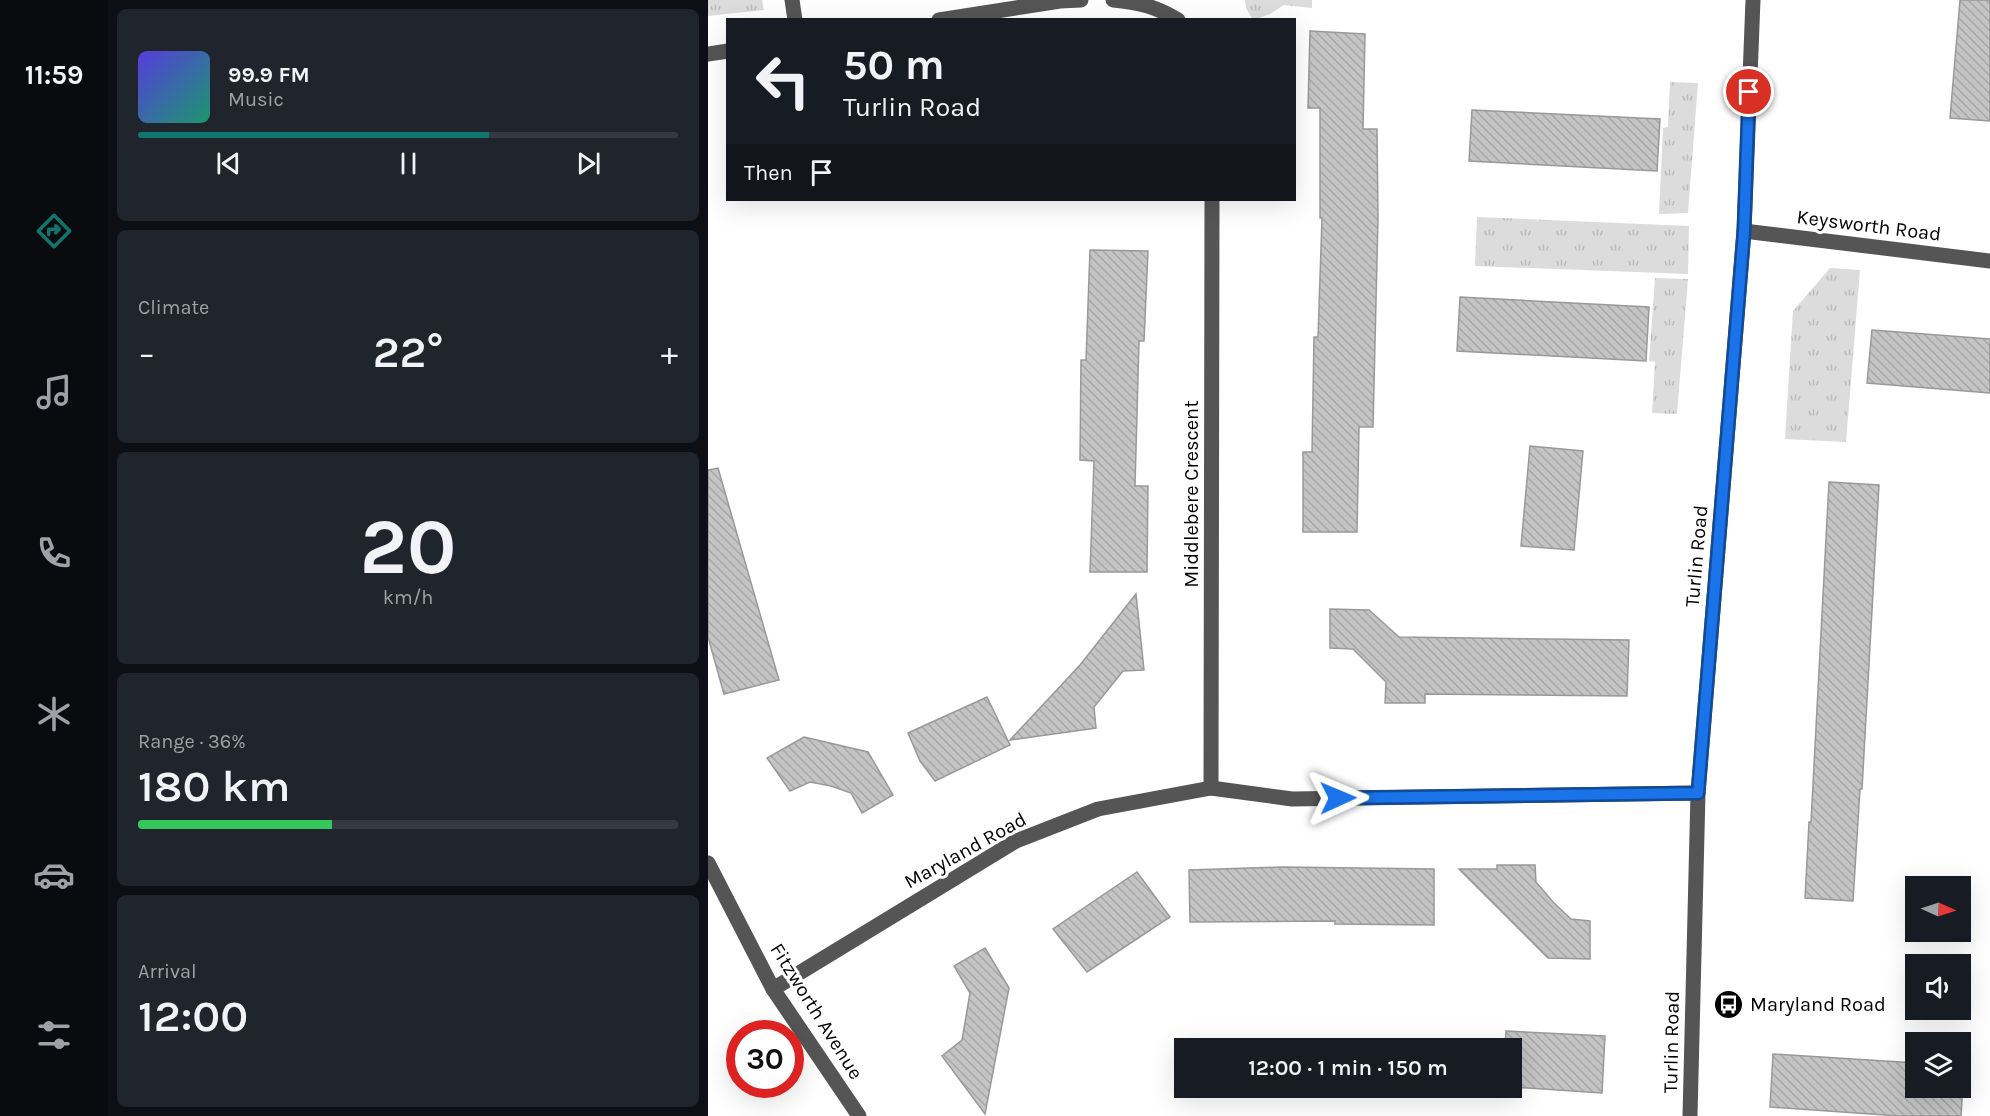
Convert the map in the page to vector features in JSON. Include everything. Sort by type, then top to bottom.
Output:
[{"type":"street","points":[[792,0],[795,18]]},
{"type":"street","points":[[953,18],[1081,0]]},
{"type":"street","points":[[1113,0],[1152,6],[1174,18]]},
{"type":"street","name":"Turlin Road","points":[[1690,1116],[1698,793],[1744,231],[1753,0]]},
{"type":"street","points":[[708,54],[726,51]]},
{"type":"street","name":"Middlebere Crescent","points":[[1211,788],[1212,201]]},
{"type":"street","name":"Keysworth Road","points":[[1744,231],[1990,261]]},
{"type":"street","name":"Maryland Road","points":[[773,989],[1016,840],[1098,809],[1211,788],[1292,799],[1698,793]]},
{"type":"street","name":"Fitzworth Avenue","points":[[708,863],[773,989],[859,1116]]},
{"type":"green space","points":[[708,0],[762,0],[764,10],[708,16]]},
{"type":"green space","points":[[1245,0],[1312,0],[1312,8],[1284,5],[1259,18],[1252,18],[1246,8]]},
{"type":"green space","points":[[1670,82],[1698,83],[1688,213],[1659,214],[1663,128],[1668,127]]},
{"type":"green space","points":[[1477,217],[1689,226],[1688,274],[1475,266]]},
{"type":"green space","points":[[1830,268],[1860,270],[1846,442],[1785,439],[1793,311]]},
{"type":"green space","points":[[1655,278],[1688,279],[1677,414],[1652,413],[1655,362],[1649,361]]},
{"type":"building","points":[[1960,0],[1990,0],[1990,121],[1950,118]]},
{"type":"building","points":[[1310,31],[1365,34],[1363,129],[1377,129],[1378,218],[1373,427],[1359,427],[1357,532],[1303,532],[1303,452],[1312,452],[1314,337],[1318,337],[1322,218],[1320,218],[1320,108],[1308,108]]},
{"type":"building","points":[[1472,110],[1660,119],[1657,171],[1469,161]]},
{"type":"building","points":[[1090,250],[1148,251],[1144,341],[1139,341],[1135,486],[1148,486],[1147,572],[1090,572],[1094,461],[1080,460],[1081,360],[1086,360]]},
{"type":"building","points":[[1460,297],[1649,307],[1646,361],[1457,351]]},
{"type":"building","points":[[1872,330],[1990,339],[1990,393],[1867,383]]},
{"type":"building","points":[[1530,446],[1583,451],[1574,550],[1521,546]]},
{"type":"building","points":[[718,468],[779,680],[724,694],[708,637],[708,470]]},
{"type":"building","points":[[1829,482],[1879,485],[1862,789],[1860,789],[1853,901],[1805,898]]},
{"type":"building","points":[[1136,594],[1144,670],[1123,671],[1094,707],[1096,728],[1010,740],[1080,665]]},
{"type":"building","points":[[1330,609],[1369,610],[1399,637],[1629,640],[1627,696],[1425,694],[1425,703],[1385,703],[1386,682],[1353,649],[1330,648]]},
{"type":"building","points":[[987,697],[1010,745],[935,781],[920,761],[908,733]]},
{"type":"building","points":[[804,737],[868,752],[893,795],[862,813],[851,793],[831,786],[810,782],[790,791],[767,758]]},
{"type":"building","points":[[1497,865],[1535,865],[1536,882],[1554,903],[1571,919],[1590,921],[1590,959],[1548,958],[1459,869],[1497,869]]},
{"type":"building","points":[[1282,867],[1434,869],[1434,925],[1335,924],[1335,921],[1190,922],[1189,870]]},
{"type":"building","points":[[1137,872],[1170,917],[1087,972],[1053,929]]},
{"type":"building","points":[[985,948],[1009,988],[985,1114],[942,1056],[962,1040],[970,993],[954,966]]},
{"type":"building","points":[[1506,1031],[1605,1036],[1602,1093],[1522,1088],[1522,1038],[1506,1038]]},
{"type":"building","points":[[1773,1054],[1905,1062],[1905,1098],[1962,1098],[1961,1116],[1899,1116],[1770,1107]]},
{"type":"place","name":"Maryland Road","points":[[1729,1004]]},
{"type":"route","points":[[1338,798],[1698,793],[1744,231],[1749,92]]}]
